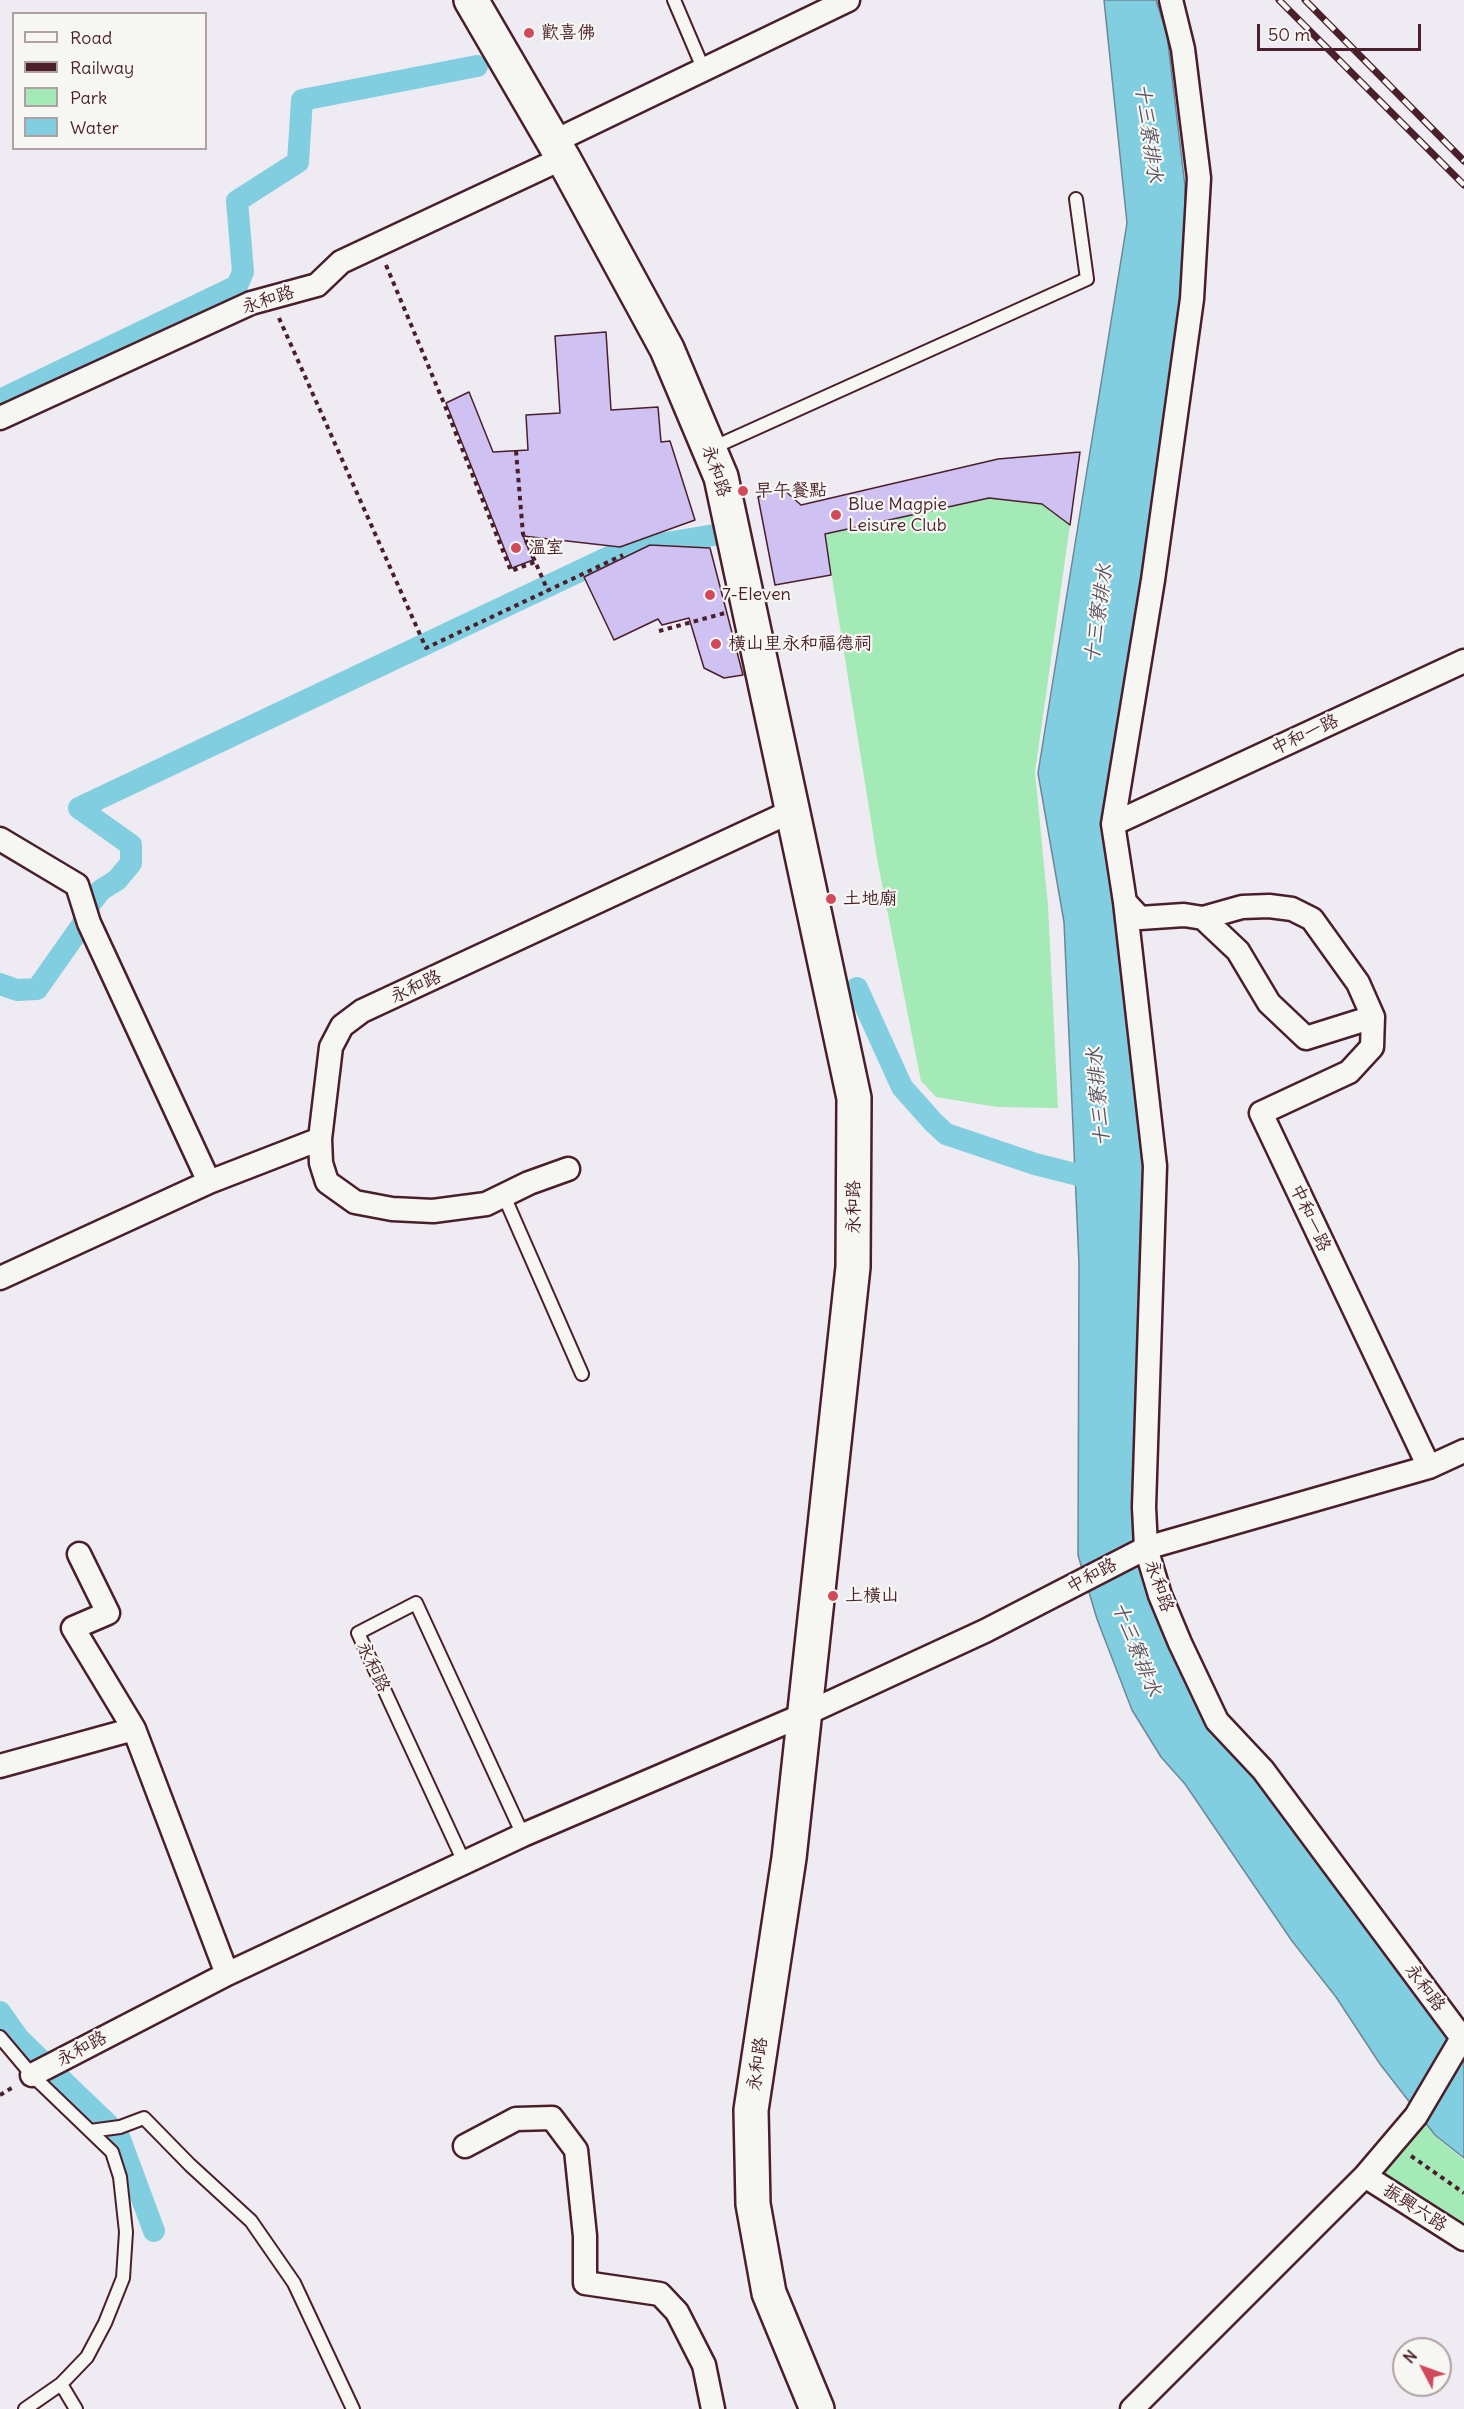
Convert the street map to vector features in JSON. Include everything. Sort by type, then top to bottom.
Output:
[{"type":"main road","name":"永和路","points":[[471,0],[558,150],[667,349],[721,477],[854,1098],[853,1268],[789,1857],[751,2110],[753,2204],[769,2293],[811,2408]]},
{"type":"street","name":"永和路","points":[[0,418],[252,303],[317,285],[341,262],[558,150],[703,68],[848,0]]},
{"type":"street","name":"永和路","points":[[1132,2409],[1365,2176],[1416,2116],[1463,2037],[1263,1770],[1217,1721],[1176,1633],[1142,1550],[1155,1166],[1125,902],[1113,824],[1153,580],[1192,299],[1199,178],[1183,49],[1171,0]]},
{"type":"street","name":"中和一路","points":[[1113,824],[1464,662]]},
{"type":"street","name":"永和路","points":[[568,1169],[486,1204],[433,1211],[392,1209],[355,1202],[327,1182],[321,1163],[320,1139],[331,1047],[342,1026],[362,1011],[792,811]]},
{"type":"street","points":[[0,838],[78,885],[86,913],[209,1182]]},
{"type":"street","name":"中和一路","points":[[1125,902],[1140,918],[1184,915],[1203,918],[1242,907],[1269,906],[1292,909],[1312,919],[1358,983],[1373,1017],[1372,1047],[1349,1072],[1261,1113],[1429,1467]]},
{"type":"street","points":[[1203,918],[1238,951],[1269,1003],[1306,1038],[1373,1017]]},
{"type":"street","points":[[0,1278],[209,1182],[320,1139]]},
{"type":"street","name":"中和路","points":[[803,1715],[986,1631],[1142,1550],[1429,1467],[1464,1451]]},
{"type":"street","points":[[79,1554],[108,1612],[73,1628],[134,1729],[227,1974]]},
{"type":"street","name":"永和路","points":[[32,2075],[227,1974],[464,1862],[803,1715]]},
{"type":"street","points":[[0,1766],[134,1729]]},
{"type":"street","points":[[465,2146],[516,2119],[552,2118],[576,2150],[585,2236],[585,2283],[660,2294],[677,2312],[704,2365],[713,2409]]},
{"type":"street","name":"振興六路","points":[[1365,2176],[1464,2240]]},
{"type":"lane","points":[[674,0],[703,68]]},
{"type":"lane","points":[[709,449],[1087,279],[1076,199]]},
{"type":"lane","points":[[504,1196],[582,1374]]},
{"type":"lane","name":"永和路","points":[[464,1862],[358,1633],[416,1603],[523,1835]]},
{"type":"lane","points":[[0,2037],[32,2075],[112,2152],[120,2177],[126,2232],[123,2278],[105,2323],[87,2357],[61,2384],[25,2409]]},
{"type":"lane","points":[[90,2131],[120,2127],[144,2118],[190,2165],[251,2221],[294,2283],[354,2409]]},
{"type":"lane","points":[[61,2384],[76,2409]]},
{"type":"path","points":[[377,245],[511,571],[535,562]]},
{"type":"path","points":[[270,298],[426,648],[622,555]]},
{"type":"path","points":[[516,451],[524,534],[548,591]]},
{"type":"path","points":[[659,631],[700,620]]},
{"type":"path","points":[[1393,2143],[1464,2193]]},
{"type":"green space","points":[[989,498],[1042,504],[1070,525],[1035,772],[1048,906],[1058,1108],[997,1107],[936,1097],[921,1081],[878,864],[825,534]]},
{"type":"green space","points":[[1419,2115],[1434,2135],[1464,2160],[1464,2238],[1368,2176]]},
{"type":"water","name":"十三寮排水","points":[[1104,0],[1156,0],[1167,35],[1185,186],[1185,299],[1105,825],[1148,1166],[1157,1607],[1259,1776],[1464,2057],[1464,2158],[1435,2135],[1380,2064],[1336,1997],[1292,1941],[1185,1784],[1161,1757],[1132,1710],[1097,1619],[1078,1555],[1079,1264],[1064,922],[1038,773],[1127,223]]},
{"type":"building","points":[[606,332],[611,410],[658,407],[661,442],[670,441],[695,520],[620,547],[523,536],[533,560],[512,568],[446,403],[469,392],[493,452],[528,450],[526,415],[560,413],[555,336]]},
{"type":"building","name":"Blue Magpie Leisure Club","points":[[1080,452],[1070,525],[1042,504],[989,498],[825,534],[831,575],[775,585],[758,497],[783,489],[801,505],[998,459]]},
{"type":"building","points":[[650,545],[710,548],[743,675],[724,678],[704,668],[689,618],[662,625],[658,619],[614,640],[584,577]]},
{"type":"waterway","points":[[0,400],[237,286],[243,272],[237,201],[298,162],[302,100],[477,66]]},
{"type":"waterway","points":[[0,984],[17,990],[37,989],[82,925],[90,904],[101,890],[117,880],[131,863],[131,845],[79,808],[624,550],[714,535]]},
{"type":"waterway","points":[[857,988],[902,1087],[946,1134],[1035,1164],[1106,1182]]},
{"type":"waterway","points":[[0,2012],[19,2039],[118,2134],[154,2231]]},
{"type":"railway","points":[[1279,0],[1464,185]]},
{"type":"railway","points":[[1305,0],[1464,161]]},
{"type":"place","name":"歡喜佛","points":[[529,33]]},
{"type":"place","name":"早午餐點","points":[[743,491]]},
{"type":"place","name":"Blue Magpie Leisure Club","points":[[836,515]]},
{"type":"place","name":"溫室","points":[[516,548]]},
{"type":"place","name":"7-Eleven","points":[[710,595]]},
{"type":"place","name":"橫山里永和福德祠","points":[[716,644]]},
{"type":"place","name":"土地廟","points":[[831,899]]},
{"type":"place","name":"上橫山","points":[[833,1596]]}]
